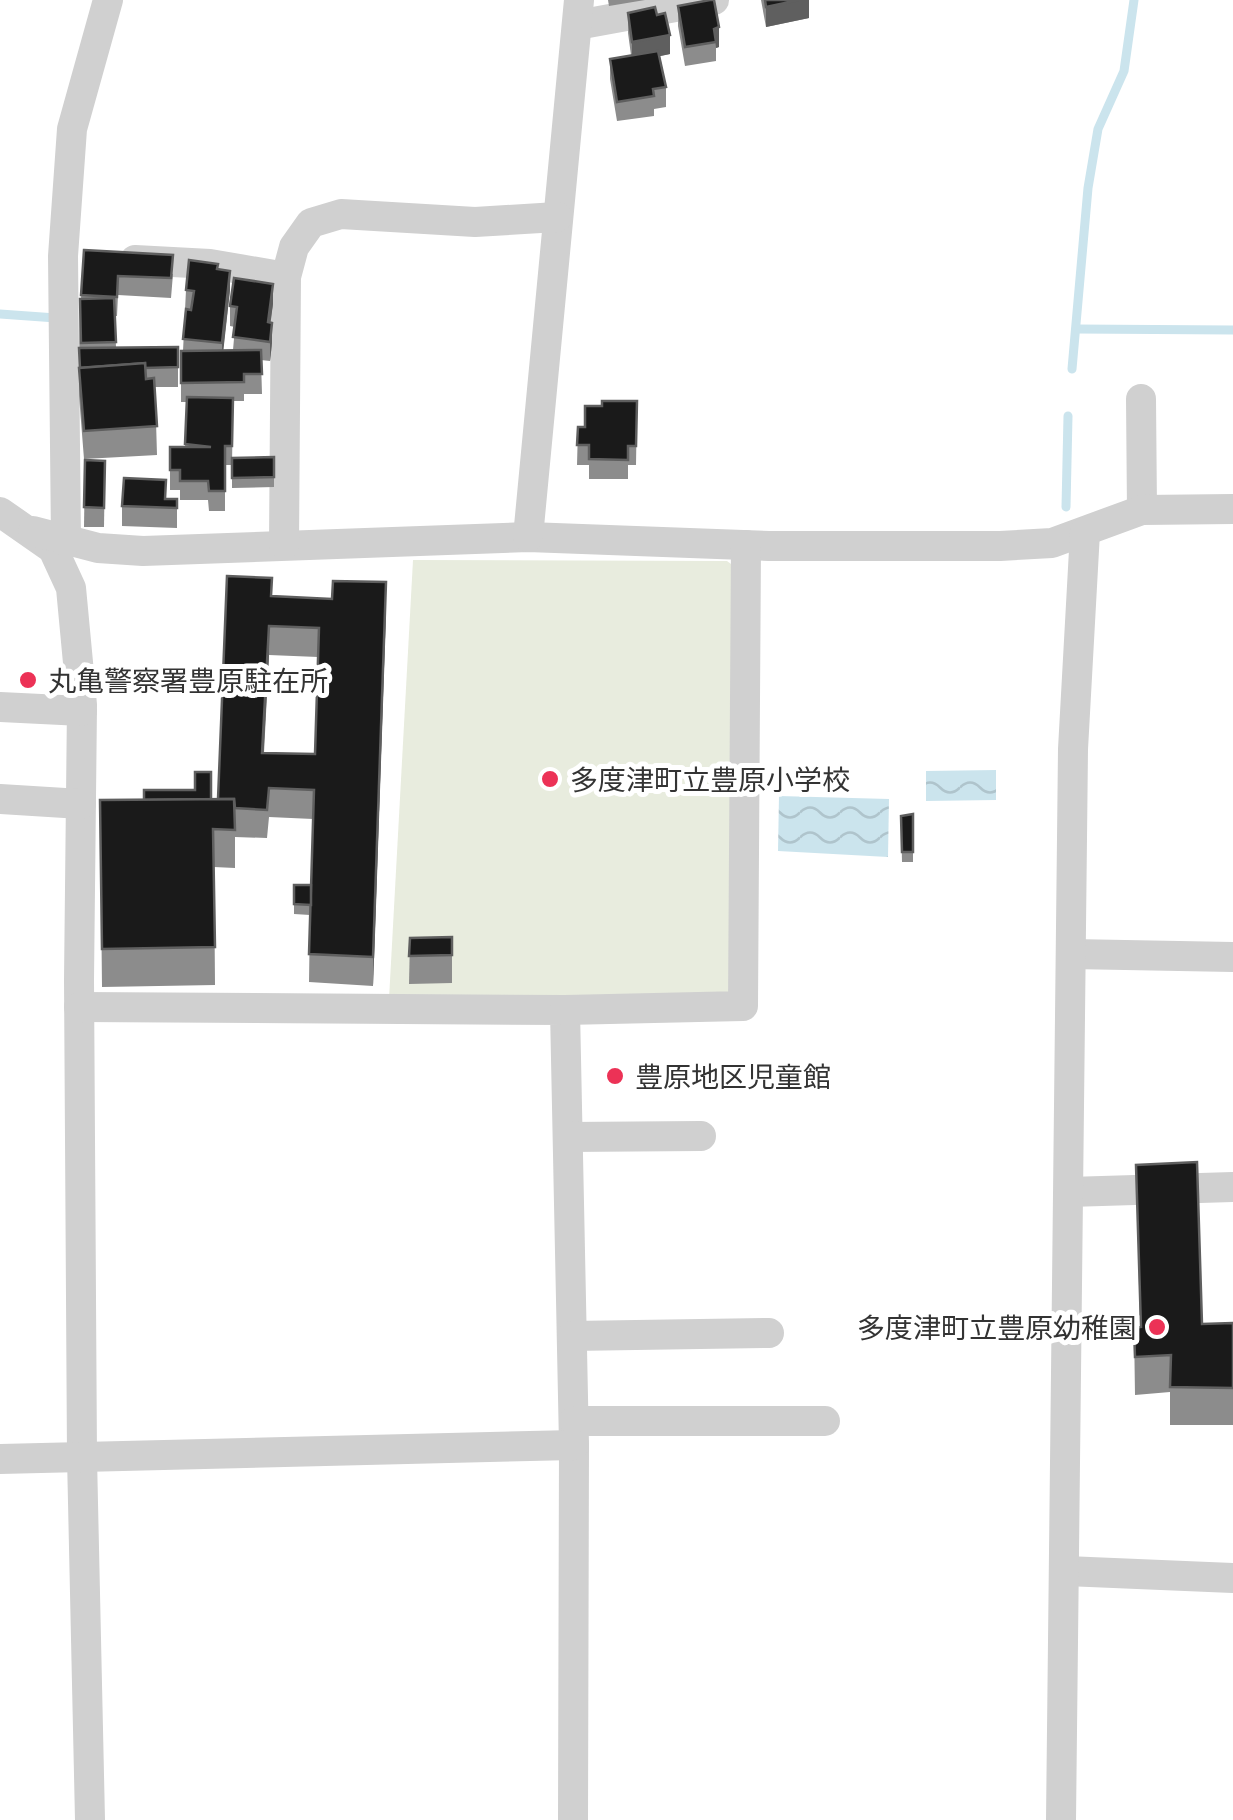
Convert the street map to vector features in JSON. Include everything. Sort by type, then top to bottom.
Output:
[{"type":"street","points":[[66,541],[63,256],[72,129],[108,0]]},
{"type":"street","points":[[528,538],[578,12],[714,0]]},
{"type":"street","points":[[284,544],[286,277],[294,247],[312,222],[341,214],[475,222],[558,217]]},
{"type":"street","points":[[63,256],[210,264],[286,277]]},
{"type":"street","points":[[1141,399],[1142,510]]},
{"type":"street","points":[[14,529],[98,548],[143,550],[528,538],[746,546],[1000,546],[1052,543],[1142,510],[1233,509]]},
{"type":"street","points":[[0,512],[14,529],[52,548],[71,588],[82,711],[82,1457],[90,1820]]},
{"type":"street","points":[[1061,1820],[1073,749],[1085,532]]},
{"type":"street","points":[[80,1007],[565,1010],[743,1006],[746,546]]},
{"type":"street","points":[[0,707],[82,711]]},
{"type":"street","points":[[0,799],[81,804]]},
{"type":"street","points":[[1071,954],[1233,957]]},
{"type":"street","points":[[565,1010],[574,1433],[573,1820]]},
{"type":"street","points":[[568,1137],[701,1136]]},
{"type":"street","points":[[1069,1192],[1233,1187]]},
{"type":"street","points":[[572,1336],[769,1333]]},
{"type":"street","points":[[0,1458],[825,1421]]},
{"type":"street","points":[[1066,1571],[1233,1578]]},
{"type":"shaded area","points":[[413,560],[727,561],[735,567],[729,993],[389,999]]},
{"type":"water","points":[[996,770],[996,800],[926,801],[926,771]]},
{"type":"water","points":[[779,796],[889,799],[888,857],[778,851]]},
{"type":"building","points":[[714,0],[719,27],[714,29],[716,42],[685,47],[678,6]]},
{"type":"building","points":[[765,0],[799,0],[766,7]]},
{"type":"building","points":[[655,7],[657,15],[665,13],[670,35],[632,42],[628,13]]},
{"type":"building","points":[[658,51],[666,87],[653,89],[654,96],[617,102],[610,59]]},
{"type":"building","points":[[84,250],[173,255],[171,278],[118,276],[117,297],[81,295]]},
{"type":"building","points":[[189,260],[218,264],[217,269],[230,271],[222,343],[183,339],[186,309],[191,310],[194,291],[186,290]]},
{"type":"building","points":[[234,278],[273,284],[268,322],[272,323],[270,342],[233,337],[237,307],[230,306]]},
{"type":"building","points":[[114,298],[116,342],[81,343],[80,299]]},
{"type":"building","points":[[178,347],[178,367],[145,368],[145,363],[80,368],[79,348]]},
{"type":"building","points":[[261,350],[262,374],[244,374],[244,382],[181,383],[181,351]]},
{"type":"building","points":[[145,363],[146,379],[154,378],[157,426],[84,431],[79,368]]},
{"type":"building","points":[[187,397],[233,398],[232,446],[225,446],[225,491],[209,491],[208,481],[180,481],[180,470],[170,470],[170,447],[211,447],[185,444]]},
{"type":"building","points":[[602,401],[637,401],[636,446],[628,446],[628,460],[589,459],[589,445],[577,445],[578,427],[585,427],[585,406],[602,406]]},
{"type":"building","points":[[274,457],[274,477],[232,478],[232,458]]},
{"type":"building","points":[[85,460],[105,461],[104,508],[84,507]]},
{"type":"building","points":[[124,478],[166,480],[165,499],[177,499],[177,508],[122,506]]},
{"type":"building","points":[[227,576],[272,578],[271,596],[332,599],[333,581],[386,582],[373,957],[309,954],[314,790],[269,788],[267,810],[235,808],[234,799],[218,799]],"holes":[[[269,626],[319,628],[315,754],[262,753]]]},
{"type":"building","points":[[195,772],[211,772],[211,799],[144,800],[144,790],[195,790]]},
{"type":"building","points":[[234,799],[235,830],[213,829],[215,947],[102,949],[100,800]]},
{"type":"building","points":[[913,814],[913,852],[902,852],[901,816]]},
{"type":"building","points":[[294,885],[311,885],[311,905],[294,904]]},
{"type":"building","points":[[452,937],[452,955],[409,956],[410,938]]},
{"type":"building","points":[[1197,1162],[1202,1324],[1233,1323],[1233,1388],[1170,1387],[1171,1355],[1135,1357],[1134,1328],[1141,1327],[1136,1165]]},
{"type":"waterway","points":[[1072,369],[1088,188],[1098,129],[1124,71],[1134,0]]},
{"type":"waterway","points":[[0,314],[56,318]]},
{"type":"waterway","points":[[1076,329],[1233,330]]},
{"type":"waterway","points":[[1066,507],[1068,416]]},
{"type":"place","name":"丸亀警察署豊原駐在所","points":[[28,680]]},
{"type":"place","name":"多度津町立豊原小学校","points":[[550,779]]},
{"type":"place","name":"豊原地区児童館","points":[[615,1076]]},
{"type":"place","name":"多度津町立豊原幼稚園","points":[[1157,1327]]}]
